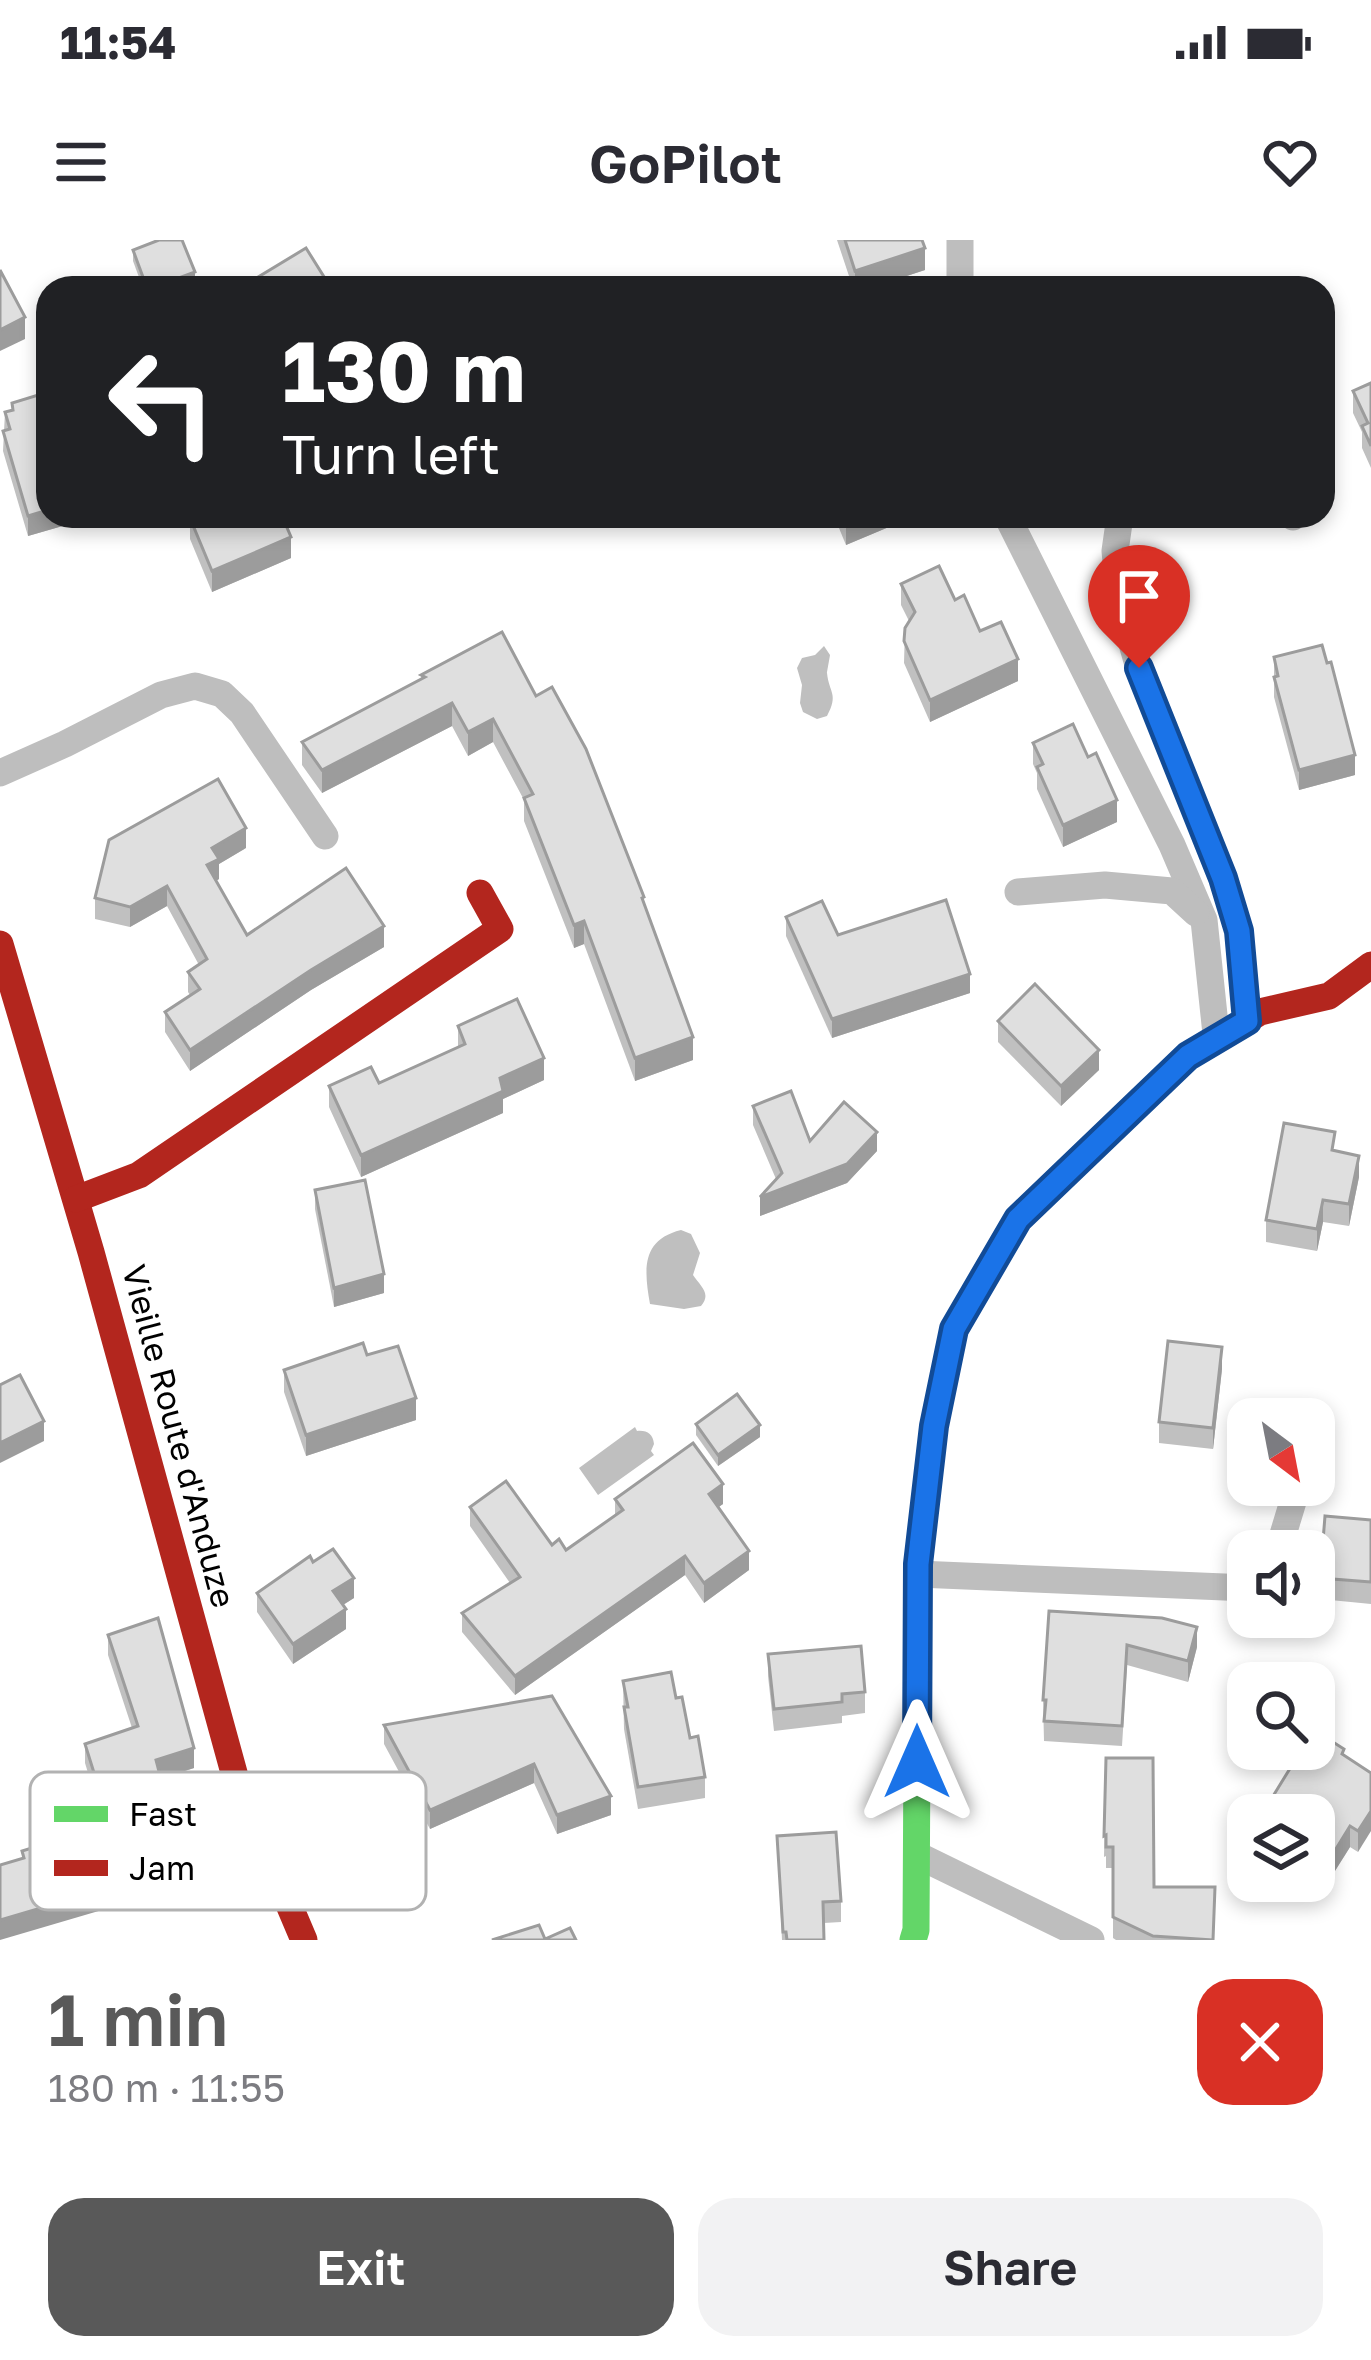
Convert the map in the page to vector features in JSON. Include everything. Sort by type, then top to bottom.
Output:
[{"type":"street","points":[[76,1199],[139,1175],[500,929],[480,893]]},
{"type":"street","name":"Vieille Route d'Anduze","points":[[0,944],[76,1199],[234,1772]]},
{"type":"street","points":[[913,1940],[918,1574],[934,1426],[954,1329],[1018,1219],[1188,1056],[1260,1012],[1329,996],[1371,965]]},
{"type":"street","name":"Vieille Route d'Anduze","points":[[291,1910],[304,1940]]},
{"type":"lane","points":[[960,240],[960,276]]},
{"type":"lane","points":[[1013,528],[1172,845],[1204,920],[1216,1039]]},
{"type":"lane","points":[[1118,528],[1114,551],[1120,602],[1139,668],[1223,878],[1239,931],[1247,1021]]},
{"type":"lane","points":[[0,773],[161,694],[195,686],[222,694],[242,713],[325,836]]},
{"type":"lane","points":[[1018,892],[1105,885],[1172,891],[1204,920]]},
{"type":"lane","points":[[918,1574],[1227,1587]]},
{"type":"lane","points":[[917,1856],[1091,1940]]},
{"type":"shaded area","points":[[824,646],[830,655],[827,673],[832,703],[827,716],[817,719],[803,712],[797,668],[802,658]]},
{"type":"shaded area","points":[[681,1230],[691,1234],[700,1253],[693,1275],[704,1290],[704,1301],[684,1309],[650,1304],[648,1258],[658,1241]]},
{"type":"shaded area","points":[[635,1427],[651,1435],[654,1455],[598,1495],[579,1468]]},
{"type":"building","points":[[159,240],[182,240],[195,272],[143,276],[133,250]]},
{"type":"building","points":[[845,240],[922,240],[925,248],[855,271]]},
{"type":"building","points":[[306,248],[324,276],[260,276]]},
{"type":"building","points":[[0,270],[25,317],[0,330]]},
{"type":"building","points":[[1371,383],[1371,446],[1362,426],[1368,423],[1353,391]]},
{"type":"building","points":[[36,396],[36,514],[28,516],[3,431],[10,429],[5,412],[13,410],[12,403]]},
{"type":"building","points":[[194,528],[287,528],[291,537],[212,571]]},
{"type":"building","points":[[939,566],[955,600],[964,595],[980,631],[1001,622],[1018,659],[930,700],[904,641],[905,628],[915,612],[901,584]]},
{"type":"building","points":[[502,632],[536,696],[552,687],[586,749],[693,1037],[635,1058],[584,921],[574,925],[524,798],[533,794],[493,719],[468,732],[452,703],[322,770],[302,742]]},
{"type":"building","points":[[1322,645],[1327,663],[1331,662],[1355,755],[1299,770],[1274,677],[1278,676],[1274,657]]},
{"type":"building","points":[[1073,724],[1088,757],[1096,753],[1117,800],[1063,825],[1037,767],[1043,764],[1033,743]]},
{"type":"building","points":[[218,779],[246,828],[212,848],[219,859],[207,865],[247,935],[346,868],[384,926],[190,1050],[165,1012],[200,989],[188,972],[207,959],[167,886],[130,907],[95,898],[109,840]]},
{"type":"building","points":[[946,900],[970,974],[832,1019],[786,917],[822,901],[838,935]]},
{"type":"building","points":[[1035,984],[1099,1050],[1061,1086],[998,1021]]},
{"type":"building","points":[[517,999],[544,1058],[500,1078],[503,1091],[361,1155],[329,1086],[371,1067],[379,1083],[465,1044],[458,1026]]},
{"type":"building","points":[[791,1091],[810,1141],[844,1102],[877,1132],[847,1164],[760,1197],[782,1173],[753,1106]]},
{"type":"building","points":[[1284,1123],[1335,1132],[1332,1150],[1359,1156],[1349,1204],[1323,1200],[1317,1229],[1266,1220]]},
{"type":"building","points":[[365,1180],[384,1274],[334,1288],[315,1190]]},
{"type":"building","points":[[1168,1341],[1222,1347],[1213,1428],[1159,1422]]},
{"type":"building","points":[[363,1343],[367,1355],[398,1346],[416,1398],[306,1435],[284,1370]]},
{"type":"building","points":[[20,1375],[44,1421],[0,1443],[0,1385]]},
{"type":"building","points":[[737,1394],[760,1425],[718,1455],[696,1424]]},
{"type":"building","points":[[693,1443],[723,1484],[709,1494],[749,1551],[704,1583],[685,1556],[515,1676],[462,1613],[520,1577],[470,1507],[506,1481],[552,1545],[559,1539],[566,1550],[623,1510],[615,1499]]},
{"type":"building","points":[[1325,1516],[1371,1520],[1371,1582],[1335,1579],[1335,1530],[1324,1530]]},
{"type":"building","points":[[333,1549],[354,1578],[333,1591],[346,1609],[293,1644],[257,1593],[310,1556],[313,1562]]},
{"type":"building","points":[[1049,1611],[1162,1618],[1197,1627],[1188,1661],[1127,1645],[1122,1726],[1044,1721]]},
{"type":"building","points":[[158,1618],[194,1748],[156,1760],[159,1772],[94,1772],[85,1744],[138,1726],[108,1635]]},
{"type":"building","points":[[861,1646],[865,1692],[842,1694],[842,1702],[774,1709],[768,1654]]},
{"type":"building","points":[[671,1672],[676,1698],[682,1697],[690,1738],[698,1736],[705,1777],[638,1787],[623,1681]]},
{"type":"building","points":[[552,1696],[611,1796],[557,1815],[534,1764],[430,1810],[426,1772],[409,1772],[384,1725]]},
{"type":"building","points":[[1335,1743],[1344,1749],[1342,1754],[1371,1773],[1371,1811],[1358,1831],[1350,1826],[1335,1850],[1335,1794],[1274,1794],[1289,1770],[1335,1770]]},
{"type":"building","points":[[1106,1758],[1153,1758],[1154,1887],[1215,1887],[1213,1940],[1153,1936],[1113,1917],[1113,1847],[1106,1847],[1104,1836]]},
{"type":"building","points":[[836,1832],[841,1901],[823,1902],[824,1940],[787,1940],[777,1836]]},
{"type":"building","points":[[30,1849],[30,1910],[34,1910],[0,1920],[0,1865],[24,1858],[22,1851]]},
{"type":"building","points":[[539,1925],[545,1939],[570,1928],[576,1940],[492,1940]]},
{"type":"traffic: fast","points":[[913,1940],[918,1564],[934,1427],[954,1329],[1018,1218],[1072,1167]]},
{"type":"traffic: jam","points":[[76,1199],[139,1175],[500,929],[480,893]]},
{"type":"traffic: jam","points":[[0,944],[91,1252],[234,1772]]},
{"type":"traffic: jam","points":[[1072,1167],[1188,1056],[1260,1012],[1329,996],[1371,965]]},
{"type":"traffic: jam","points":[[291,1910],[304,1940]]},
{"type":"route","points":[[917,1762],[918,1564],[934,1426],[954,1329],[1018,1219],[1188,1056],[1247,1021],[1239,931],[1223,878],[1139,668]]}]
